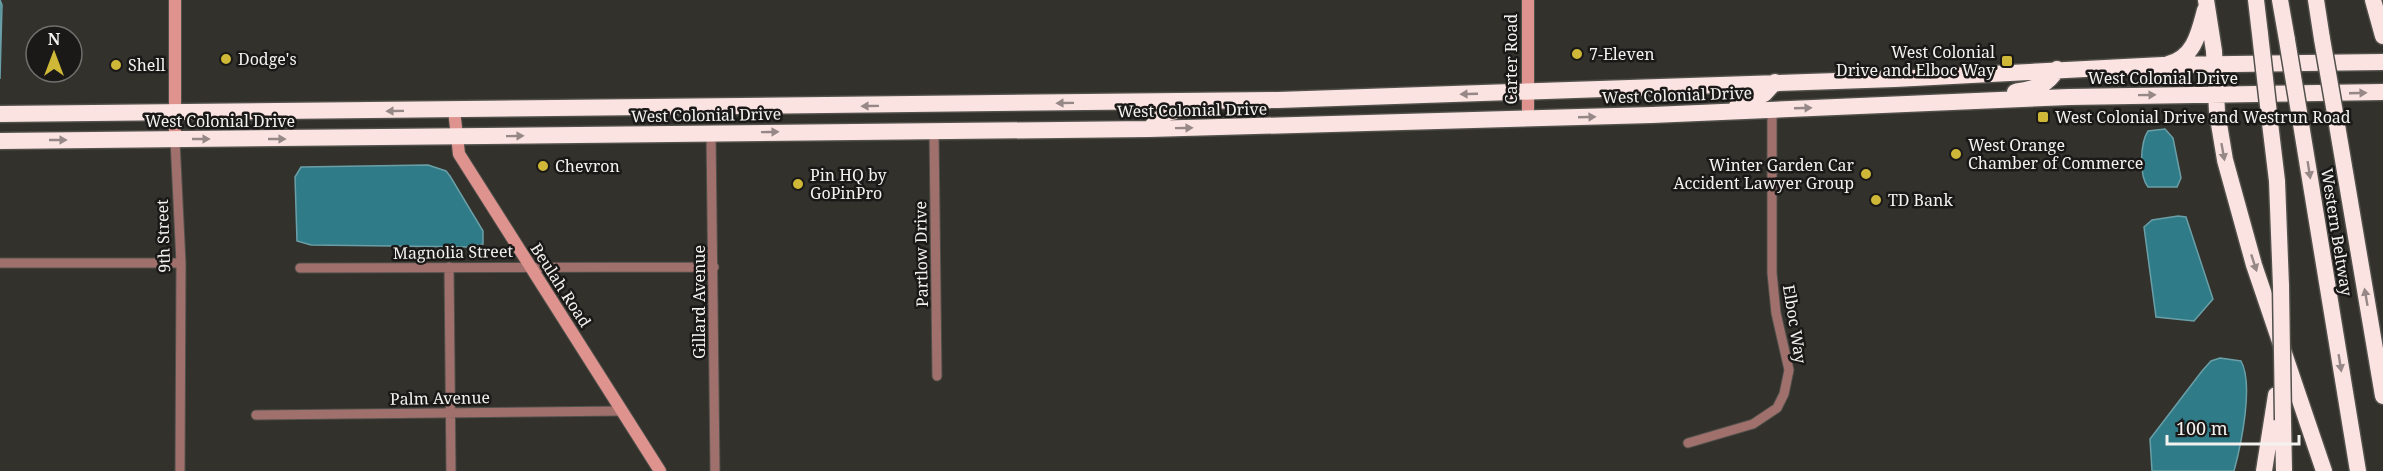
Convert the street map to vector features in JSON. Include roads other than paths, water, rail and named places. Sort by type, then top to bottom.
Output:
[{"type":"highway","points":[[2256,0],[2277,181],[2284,471]]},
{"type":"highway","name":"Western Beltway","points":[[2280,0],[2358,471]]},
{"type":"highway","name":"Western Beltway","points":[[2316,0],[2383,396]]},
{"type":"highway","points":[[2373,0],[2383,36]]},
{"type":"highway","points":[[2163,65],[2182,59],[2192,47],[2198,38],[2206,2]]},
{"type":"highway","points":[[2206,2],[2225,160],[2237,207],[2324,471]]},
{"type":"highway","name":"West Colonial Drive","points":[[0,114],[807,107],[1236,100],[1800,82],[2163,65],[2383,62]]},
{"type":"highway","points":[[1980,102],[2044,85],[2051,80],[2057,69]]},
{"type":"highway","points":[[1713,112],[1752,100],[1764,94],[1775,82]]},
{"type":"highway","points":[[1772,109],[1778,98],[1800,82]]},
{"type":"highway","name":"West Colonial Drive","points":[[0,141],[1149,129],[1713,112],[2068,97],[2383,92]]},
{"type":"highway","points":[[1149,129],[1166,113],[1236,100]]},
{"type":"highway","points":[[1027,130],[1081,118],[1092,103]]},
{"type":"highway","points":[[711,133],[728,117],[759,111],[807,107]]},
{"type":"highway","points":[[2264,471],[2276,395],[2281,286]]},
{"type":"street","name":"9th Street","points":[[175,0],[175,140],[181,263],[180,471]]},
{"type":"street","name":"Carter Road","points":[[1528,0],[1528,118]]},
{"type":"street","name":"Elboc Way","points":[[1688,443],[1753,424],[1777,408],[1784,394],[1789,370],[1776,313],[1772,273],[1772,109]]},
{"type":"street","name":"Beulah Road","points":[[453,110],[459,154],[660,471]]},
{"type":"street","name":"Partlow Drive","points":[[934,131],[937,376]]},
{"type":"street","name":"Gillard Avenue","points":[[711,133],[715,471]]},
{"type":"street","points":[[0,263],[181,263]]},
{"type":"street","points":[[449,267],[451,471]]},
{"type":"street","name":"Magnolia Street","points":[[300,268],[714,267]]},
{"type":"street","name":"Palm Avenue","points":[[256,415],[623,411]]},
{"type":"water","points":[[0,0],[2,5],[0,79]]},
{"type":"water","points":[[2165,129],[2173,138],[2181,178],[2177,187],[2148,187],[2142,168],[2145,136],[2148,131]]},
{"type":"water","points":[[428,165],[446,171],[450,176],[483,231],[483,244],[472,247],[311,245],[297,241],[295,177],[301,167]]},
{"type":"water","points":[[2186,217],[2213,299],[2194,321],[2156,317],[2144,227],[2152,220]]},
{"type":"water","points":[[2220,358],[2241,361],[2245,371],[2245,415],[2234,471],[2152,471],[2150,439],[2202,371],[2211,361]]},
{"type":"place","name":"7-Eleven","points":[[1577,54]]},
{"type":"place","name":"Dodge's","points":[[226,59]]},
{"type":"place","name":"West Colonial Drive and Elboc Way","points":[[2007,61]]},
{"type":"place","name":"Shell","points":[[116,65]]},
{"type":"place","name":"West Colonial Drive and Westrun Road","points":[[2043,117]]},
{"type":"place","name":"West Orange Chamber of Commerce","points":[[1956,154]]},
{"type":"place","name":"Chevron","points":[[543,166]]},
{"type":"place","name":"Winter Garden Car Accident Lawyer Group","points":[[1866,174]]},
{"type":"place","name":"Pin HQ by GoPinPro","points":[[798,184]]},
{"type":"place","name":"TD Bank","points":[[1876,200]]}]
